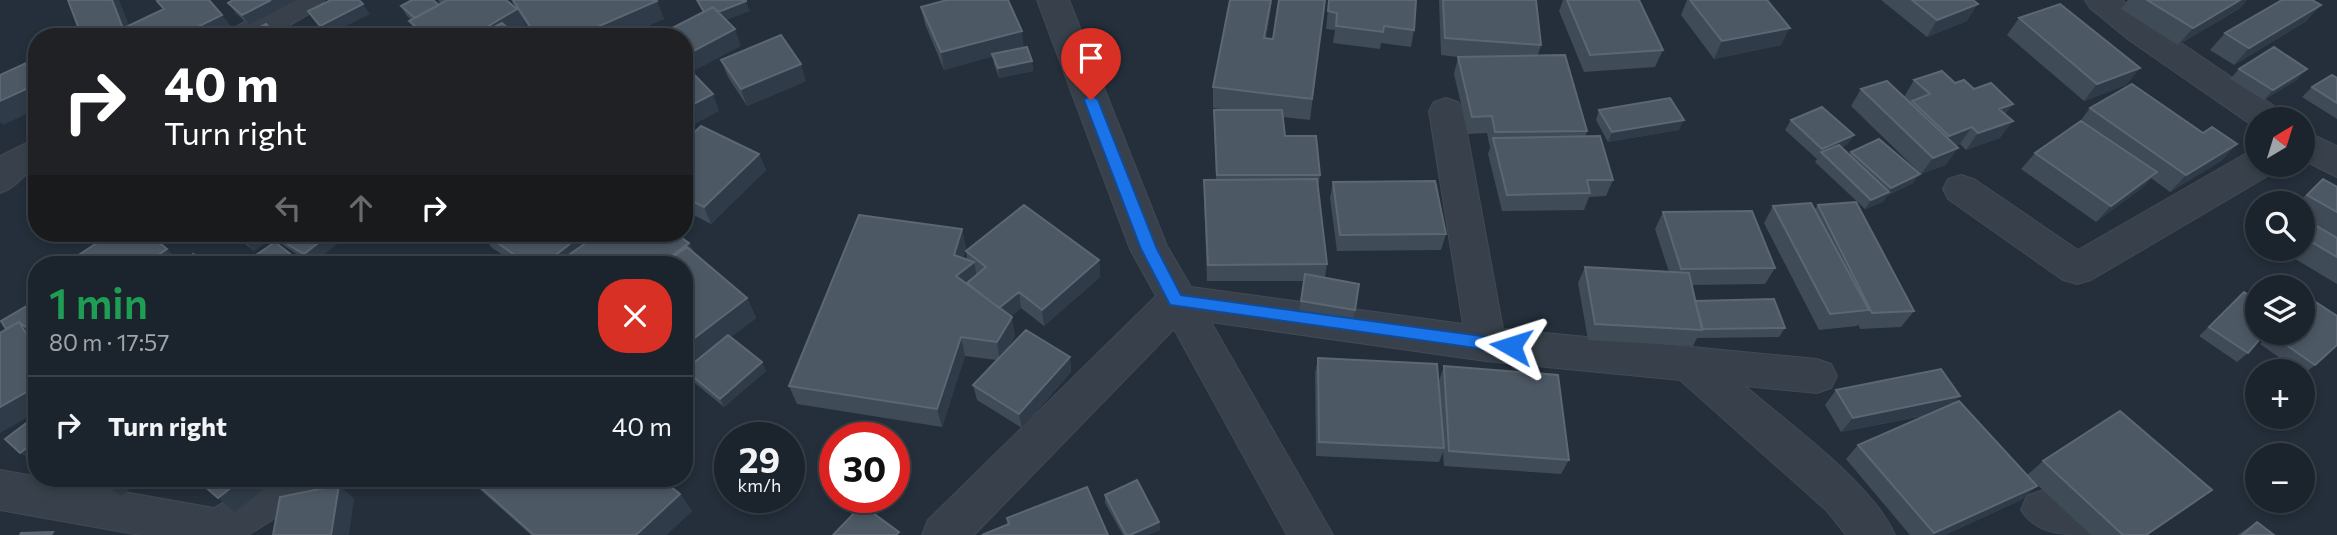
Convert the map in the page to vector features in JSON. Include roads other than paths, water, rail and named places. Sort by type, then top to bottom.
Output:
[{"type":"street","points":[[271,28],[308,0]]},
{"type":"street","points":[[1053,0],[1149,249],[1311,535]]},
{"type":"street","points":[[2101,0],[2141,32],[2250,107]]},
{"type":"street","points":[[1446,111],[1486,344]]},
{"type":"street","points":[[2315,150],[2337,163]]},
{"type":"street","points":[[0,179],[16,162],[28,156]]},
{"type":"street","points":[[1961,188],[2077,269],[2245,172]]},
{"type":"street","points":[[1176,300],[1486,344],[1817,376]]},
{"type":"street","points":[[944,535],[1176,300]]},
{"type":"street","points":[[1689,363],[1842,496],[1873,535]]},
{"type":"street","points":[[0,490],[219,529],[264,518],[293,487]]}]
